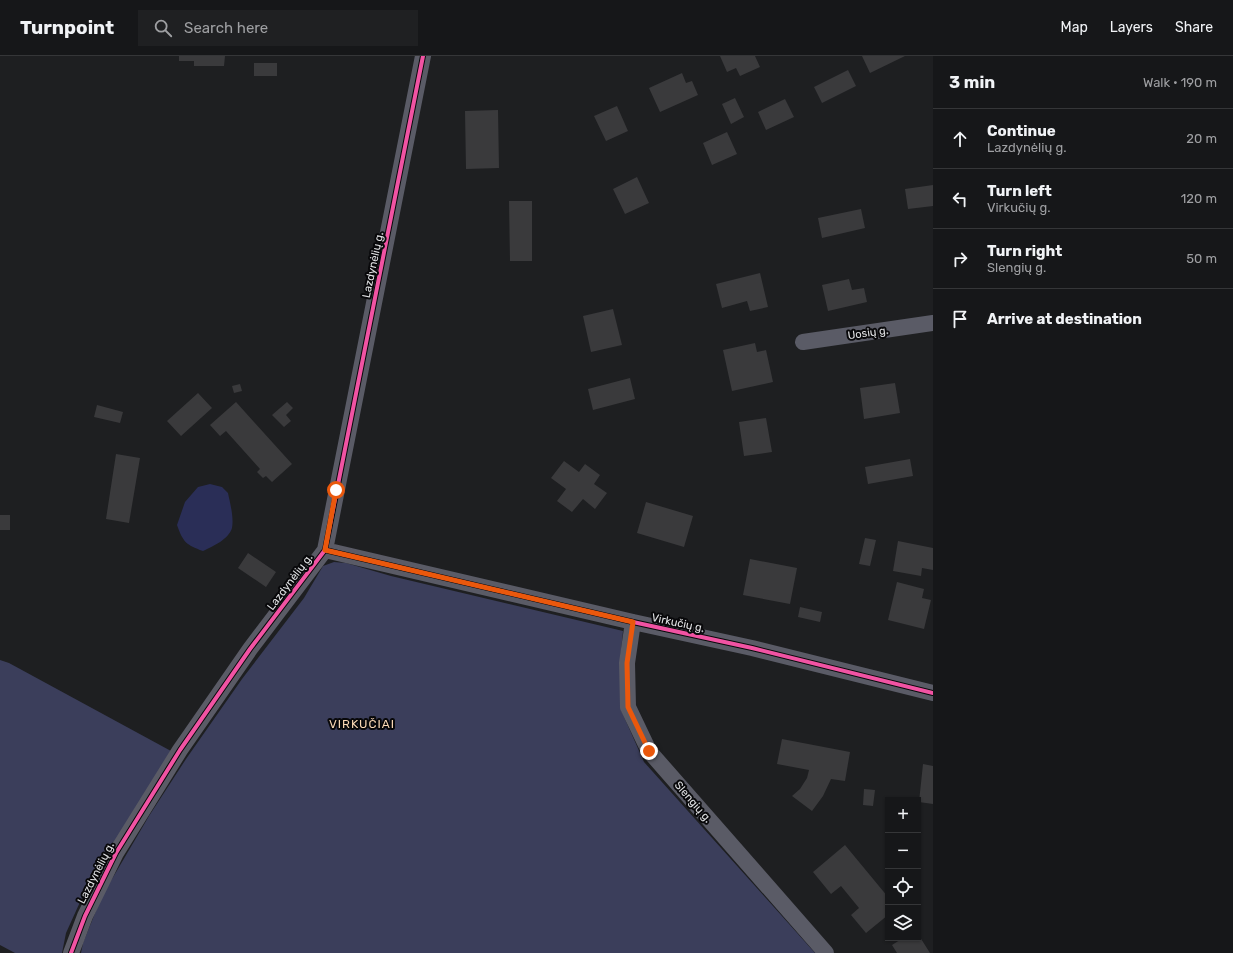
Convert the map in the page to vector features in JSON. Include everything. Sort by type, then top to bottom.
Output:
[{"type":"street","name":"Lazdynėlių g.","points":[[72,953],[85,916],[116,853],[180,750],[250,649],[325,550],[385,254],[422,56]]},
{"type":"street","name":"Uosių g.","points":[[803,342],[933,323]]},
{"type":"street","name":"Virkučių g.","points":[[325,550],[633,622],[752,648],[933,693]]},
{"type":"street","name":"Slengių g.","points":[[633,622],[627,663],[628,707],[649,751],[826,953]]},
{"type":"shaded area","points":[[210,484],[222,487],[228,493],[232,510],[232,528],[224,539],[203,551],[189,545],[183,539],[177,525],[185,502],[198,487]]},
{"type":"shaded area","points":[[334,562],[346,563],[391,576],[623,631],[620,662],[621,710],[644,762],[815,953],[81,953],[83,943],[102,896],[149,816],[186,759],[242,679],[304,598],[323,566]]},
{"type":"shaded area","points":[[0,660],[9,663],[171,751],[85,891],[66,933],[62,953],[15,953],[0,945]]},
{"type":"building","points":[[179,56],[225,56],[224,66],[194,66],[194,61],[179,61]]},
{"type":"building","points":[[720,56],[755,56],[760,67],[740,76],[736,68],[727,72]]},
{"type":"building","points":[[862,56],[905,56],[870,73]]},
{"type":"building","points":[[254,63],[277,63],[277,76],[254,76]]},
{"type":"building","points":[[848,70],[856,86],[822,103],[814,87]]},
{"type":"building","points":[[682,73],[686,83],[692,81],[698,95],[660,112],[649,88]]},
{"type":"building","points":[[735,98],[744,117],[731,124],[722,104]]},
{"type":"building","points":[[785,99],[794,117],[766,130],[758,112]]},
{"type":"building","points":[[617,106],[628,131],[606,141],[594,116]]},
{"type":"building","points":[[498,110],[499,168],[466,169],[465,111]]},
{"type":"building","points":[[727,132],[737,154],[712,165],[703,143]]},
{"type":"building","points":[[637,177],[649,203],[625,214],[613,189]]},
{"type":"building","points":[[933,185],[933,206],[908,209],[905,189]]},
{"type":"building","points":[[509,201],[532,201],[532,261],[510,261]]},
{"type":"building","points":[[861,209],[865,228],[822,238],[818,218]]},
{"type":"building","points":[[760,273],[768,307],[750,311],[747,301],[722,308],[716,284]]},
{"type":"building","points":[[849,279],[852,290],[864,288],[867,302],[828,311],[822,285]]},
{"type":"building","points":[[613,309],[622,345],[591,352],[583,316]]},
{"type":"building","points":[[755,343],[757,352],[766,350],[773,382],[732,391],[723,350]]},
{"type":"building","points":[[630,378],[635,399],[593,410],[588,389]]},
{"type":"building","points":[[895,383],[900,413],[864,419],[860,388]]},
{"type":"building","points":[[240,384],[242,391],[234,393],[232,386]]},
{"type":"building","points":[[198,393],[212,408],[181,436],[167,421]]},
{"type":"building","points":[[236,402],[292,464],[272,482],[266,476],[263,478],[257,472],[260,469],[226,431],[220,436],[210,425]]},
{"type":"building","points":[[287,402],[293,408],[286,415],[291,421],[284,427],[272,415]]},
{"type":"building","points":[[97,405],[123,412],[120,423],[94,417]]},
{"type":"building","points":[[766,418],[772,452],[744,456],[739,422]]},
{"type":"building","points":[[116,454],[140,458],[129,523],[106,519]]},
{"type":"building","points":[[910,459],[913,476],[868,484],[865,467]]},
{"type":"building","points":[[564,461],[579,472],[585,464],[600,475],[594,484],[607,493],[595,509],[583,499],[572,512],[557,501],[566,489],[551,478]]},
{"type":"building","points":[[646,502],[693,516],[684,547],[637,533]]},
{"type":"building","points":[[0,515],[10,515],[10,530],[0,530]]},
{"type":"building","points":[[865,538],[876,540],[870,566],[859,564]]},
{"type":"building","points":[[898,541],[933,548],[933,570],[922,568],[921,576],[893,571]]},
{"type":"building","points":[[248,553],[276,572],[266,587],[238,568]]},
{"type":"building","points":[[750,559],[797,568],[790,604],[743,595]]},
{"type":"building","points":[[897,582],[924,589],[922,598],[931,600],[924,629],[888,620]]},
{"type":"building","points":[[800,607],[822,612],[820,622],[798,617]]},
{"type":"building","points":[[782,739],[850,752],[845,781],[831,779],[823,796],[812,811],[792,796],[800,789],[807,778],[809,770],[777,764]]},
{"type":"building","points":[[923,764],[933,766],[933,804],[921,802],[921,797],[920,797]]},
{"type":"building","points":[[864,789],[875,790],[873,806],[863,805]]},
{"type":"building","points":[[845,845],[885,893],[885,917],[866,933],[851,915],[859,908],[841,886],[831,894],[813,872]]},
{"type":"building","points":[[921,939],[930,953],[897,953],[892,945],[898,941],[921,941]]},
{"type":"cycle path","points":[[71,953],[85,916],[116,853],[180,750],[250,649],[325,550],[423,56]]},
{"type":"cycle path","points":[[325,550],[633,622],[752,648],[933,693]]},
{"type":"district","name":"VIRKUČIAI","points":[[362,724]]},
{"type":"route","points":[[336,490],[325,550],[633,622],[627,663],[628,707],[649,751]]}]
